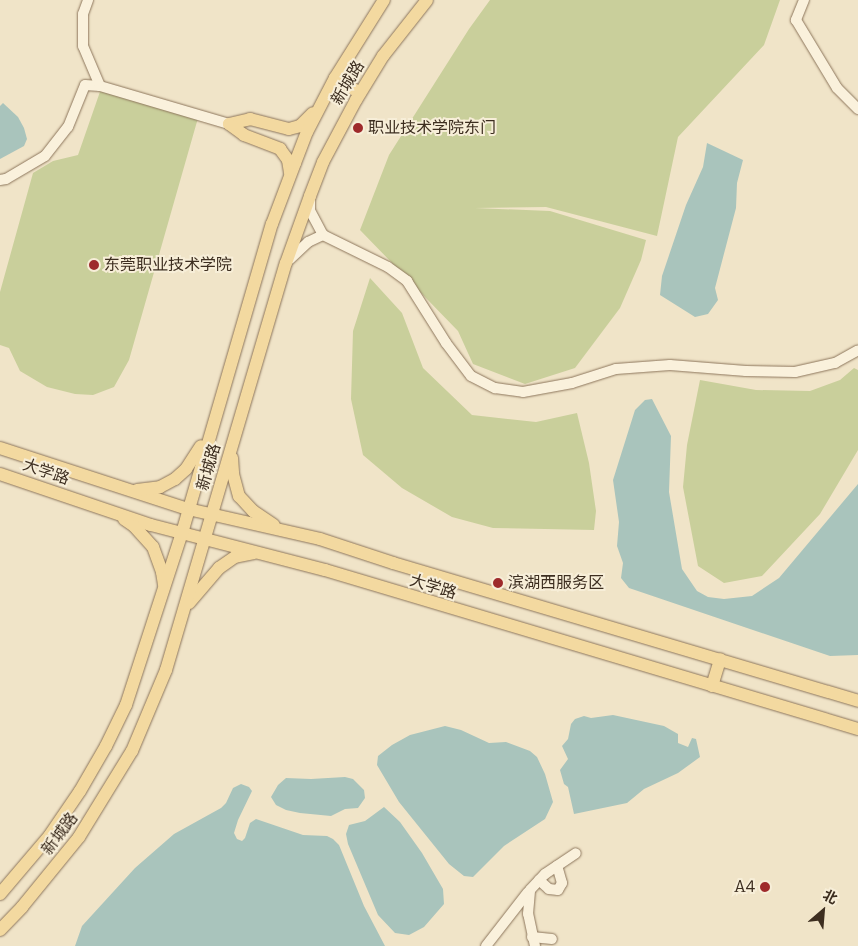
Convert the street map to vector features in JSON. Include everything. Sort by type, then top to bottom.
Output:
[{"type":"main road","name":"新城路","points":[[0,894],[50,835],[80,791],[106,746],[132,686],[182,532],[272,224],[289,178],[322,101],[384,0]]},
{"type":"main road","name":"新城路","points":[[0,930],[22,908],[79,838],[118,776],[149,712],[166,670],[286,263],[310,196],[324,162],[360,93],[383,56],[427,0]]},
{"type":"main road","points":[[335,78],[360,93]]},
{"type":"main road","points":[[229,124],[250,119],[284,128],[295,128],[311,116],[322,101]]},
{"type":"main road","points":[[229,124],[244,136],[269,143],[284,151],[290,164],[289,178]]},
{"type":"main road","points":[[128,490],[151,489],[174,479],[194,458],[213,424]]},
{"type":"main road","points":[[234,438],[233,474],[240,496],[260,517],[290,532]]},
{"type":"main road","name":"大学路","points":[[0,448],[188,509],[320,538],[393,563],[858,700]]},
{"type":"main road","name":"大学路","points":[[0,474],[114,512],[205,539],[325,570],[858,729]]},
{"type":"main road","points":[[114,512],[134,526],[153,547],[162,572],[164,590]]},
{"type":"main road","points":[[182,613],[203,584],[227,562],[244,554],[264,553]]},
{"type":"main road","points":[[712,686],[720,659]]},
{"type":"street","points":[[88,0],[83,14],[83,46],[100,86]]},
{"type":"street","points":[[804,0],[796,20],[837,88],[858,109]]},
{"type":"street","points":[[0,180],[6,179],[45,156],[68,127],[84,85],[100,86],[229,124]]},
{"type":"street","points":[[310,196],[310,211],[323,235],[388,267],[407,280],[446,343],[471,376],[495,388],[523,392],[572,382],[616,368],[670,365],[746,371],[795,372],[835,363],[858,350]]},
{"type":"street","points":[[286,263],[298,250],[323,235]]},
{"type":"street","points":[[486,946],[539,880],[576,853]]},
{"type":"street","points":[[539,880],[549,889],[558,890],[562,883],[557,866]]},
{"type":"street","points":[[530,890],[528,914],[534,942],[552,939]]},
{"type":"green space","points":[[490,0],[780,0],[764,45],[678,137],[657,236],[546,207],[475,208],[550,211],[646,240],[641,260],[620,308],[575,368],[525,384],[473,364],[458,331],[360,230],[389,155],[469,29]]},
{"type":"green space","points":[[102,86],[198,118],[129,360],[114,387],[93,395],[75,394],[47,387],[20,371],[9,348],[0,345],[0,292],[33,173],[53,161],[78,155]]},
{"type":"green space","points":[[370,278],[402,313],[423,368],[472,415],[536,422],[577,413],[589,463],[596,511],[594,530],[493,528],[452,517],[402,488],[363,455],[351,399],[353,331]]},
{"type":"green space","points":[[854,368],[858,370],[858,450],[820,514],[762,576],[724,583],[698,566],[683,487],[687,445],[700,380],[756,390],[810,391],[840,380]]},
{"type":"water","points":[[3,103],[18,117],[27,139],[24,146],[0,159],[0,106]]},
{"type":"water","points":[[707,143],[743,160],[737,183],[736,208],[715,288],[718,300],[708,314],[695,317],[660,295],[662,276],[686,205],[703,167]]},
{"type":"water","points":[[652,399],[671,436],[669,492],[682,569],[697,591],[708,597],[724,599],[752,596],[779,578],[858,484],[858,655],[830,656],[629,588],[621,578],[623,563],[617,546],[619,522],[613,480],[635,410],[645,400]]},
{"type":"water","points":[[613,715],[664,726],[678,734],[678,743],[688,747],[692,738],[696,739],[700,757],[678,773],[644,789],[627,803],[574,814],[568,787],[564,784],[560,770],[568,759],[562,746],[568,739],[571,724],[575,719],[584,716],[591,718]]},
{"type":"water","points":[[445,726],[461,730],[489,743],[506,742],[530,751],[537,757],[545,774],[553,802],[545,819],[504,846],[473,877],[464,876],[449,864],[399,802],[377,765],[378,756],[392,745],[410,735]]},
{"type":"water","points":[[345,777],[353,779],[364,790],[365,798],[358,808],[345,809],[331,816],[286,810],[276,805],[271,797],[278,785],[286,778]]},
{"type":"water","points":[[241,784],[249,787],[252,791],[238,820],[234,833],[237,839],[242,841],[245,838],[250,823],[256,819],[303,835],[327,836],[333,839],[339,845],[364,906],[385,946],[75,946],[82,926],[135,868],[174,834],[221,808],[226,803],[233,788]]},
{"type":"water","points":[[384,807],[400,822],[422,853],[443,889],[444,904],[424,927],[409,935],[395,933],[378,915],[348,844],[346,834],[349,825],[365,821]]},
{"type":"place","name":"职业技术学院东门","points":[[358,128]]},
{"type":"place","name":"东莞职业技术学院","points":[[94,265]]},
{"type":"place","name":"滨湖西服务区","points":[[498,583]]},
{"type":"place","name":"A4","points":[[765,887]]}]
